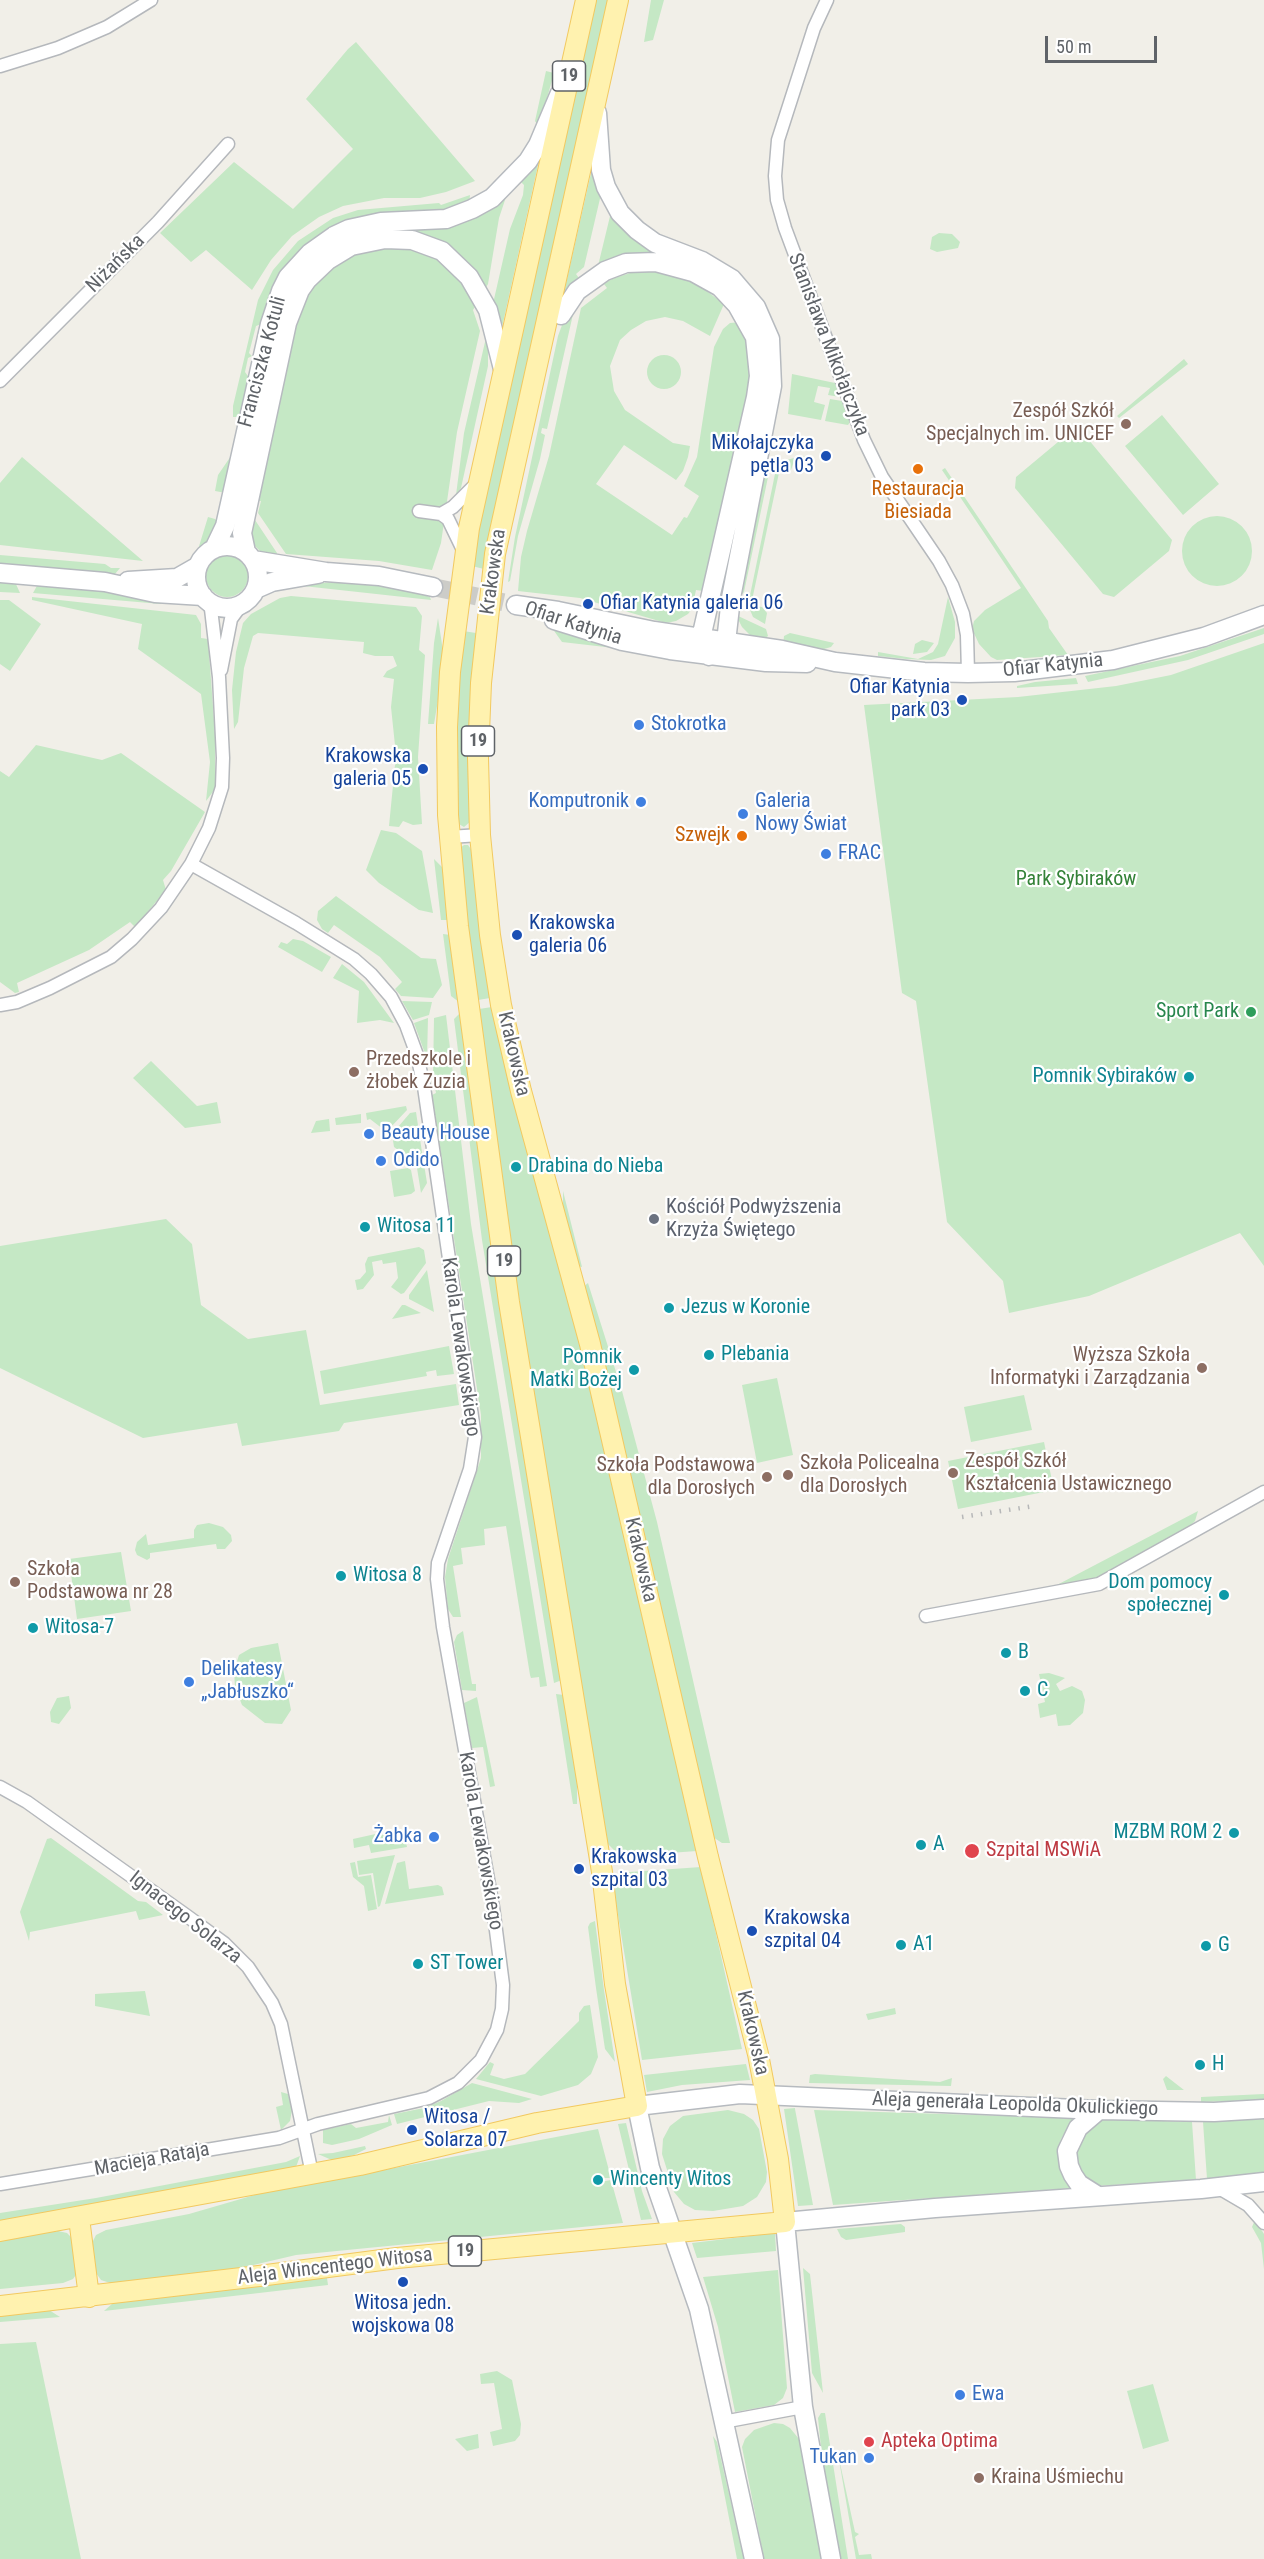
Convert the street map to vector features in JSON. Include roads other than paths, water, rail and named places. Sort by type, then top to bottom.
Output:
[{"type":"main road","name":"Krakowska","points":[[586,0],[478,482],[465,553],[454,625],[448,708],[449,837],[458,926],[509,1302],[602,1872],[615,1984],[636,2106]]},
{"type":"main road","name":"Krakowska","points":[[618,0],[495,555],[484,647],[478,733],[480,835],[491,946],[509,1042],[611,1431],[708,1857],[766,2094]]},
{"type":"main road","points":[[526,411],[543,371],[561,315]]},
{"type":"main road","name":"19","points":[[671,2231],[785,2222],[778,2159],[766,2094]]},
{"type":"main road","points":[[0,2231],[360,2165],[537,2123],[636,2106]]},
{"type":"main road","points":[[79,2218],[89,2297]]},
{"type":"main road","name":"Aleja Wincentego Witosa","points":[[0,2306],[397,2258],[671,2231]]},
{"type":"street","points":[[0,66],[58,48],[107,27],[151,0]]},
{"type":"street","name":"Stanisława Mikołajczyka","points":[[826,0],[814,28],[778,140],[775,176],[777,200],[785,228],[864,440],[882,477],[939,561],[952,585],[963,615],[968,673]]},
{"type":"street","name":"Franciszka Kotuli","points":[[250,556],[242,533],[275,338],[275,306],[288,277],[310,253],[334,236],[356,227],[381,222],[446,219],[480,205],[504,187],[528,161],[538,145],[570,70]]},
{"type":"street","points":[[561,315],[577,291],[595,277],[622,264],[646,261],[671,264],[699,275],[743,301],[763,320],[770,339],[772,386],[731,598],[726,642],[710,656],[701,638],[749,432],[759,375],[755,337],[743,301],[732,279],[713,266],[665,248],[645,237],[620,213],[606,187],[601,170],[597,94]]},
{"type":"street","name":"Niżańska","points":[[0,381],[158,222],[228,144]]},
{"type":"street","points":[[275,338],[300,290],[322,265],[340,252],[359,243],[402,238],[442,251],[469,277],[488,310],[503,369]]},
{"type":"street","name":"Franciszka Kotuli","points":[[214,549],[225,526],[275,338]]},
{"type":"street","points":[[441,514],[453,507],[478,482]]},
{"type":"street","points":[[419,511],[441,514],[451,522],[465,553]]},
{"type":"street","points":[[0,1005],[17,1002],[50,988],[111,957],[132,939],[161,908],[191,864],[212,822],[222,787],[223,758],[219,677],[211,609],[197,583],[198,566],[203,558],[214,549],[229,546],[250,556],[326,572],[379,576],[433,586]]},
{"type":"street","points":[[250,556],[258,574],[256,589]]},
{"type":"street","points":[[111,583],[174,578],[198,566]]},
{"type":"street","points":[[219,677],[231,619],[256,589],[272,582],[326,572]]},
{"type":"street","points":[[0,573],[111,583],[147,592],[205,598],[223,607],[242,604]]},
{"type":"street","name":"Ofiar Katynia","points":[[835,662],[774,663],[710,656],[622,641],[573,627],[516,605],[782,650],[835,662],[924,672],[968,673],[1014,672],[1113,660],[1204,637],[1264,615]]},
{"type":"street","points":[[449,837],[480,835]]},
{"type":"street","name":"Karola Lewakowskiego","points":[[191,864],[343,951],[371,974],[391,997],[400,1013],[417,1055],[424,1087],[475,1437],[470,1469],[438,1563],[437,1579],[443,1627],[493,1907],[503,1985],[500,2020],[493,2041],[481,2060],[463,2079],[452,2086],[417,2102],[303,2128]]},
{"type":"street","points":[[926,1616],[1099,1584],[1264,1492]]},
{"type":"street","name":"Ignacego Solarza","points":[[0,1787],[37,1808],[187,1916],[224,1944],[248,1967],[272,2003],[281,2025],[312,2174]]},
{"type":"street","name":"Aleja generała Leopolda Okulickiego","points":[[636,2106],[710,2097],[766,2094],[1099,2110],[1214,2112],[1264,2109]]},
{"type":"street","points":[[636,2106],[651,2168],[699,2309],[754,2559]]},
{"type":"street","points":[[1098,2196],[1079,2184],[1067,2158],[1071,2139],[1078,2128],[1099,2110]]},
{"type":"street","name":"Macieja Rataja","points":[[0,2184],[279,2138],[303,2128]]},
{"type":"street","points":[[831,2559],[803,2407],[785,2222],[1264,2182]]},
{"type":"street","points":[[1218,2187],[1248,2205],[1264,2223]]},
{"type":"street","points":[[723,2422],[803,2407]]},
{"type":"tunnel","points":[[433,587],[516,605]]},
{"type":"railway","points":[[962,1517],[1034,1506]]},
{"type":"place","name":"Zespół Szkół Specjalnych im. UNICEF","points":[[1126,424]]},
{"type":"place","name":"Mikołajczyka pętla 03","points":[[826,456]]},
{"type":"place","name":"Restauracja Biesiada","points":[[918,469]]},
{"type":"place","name":"Ofiar Katynia galeria 06","points":[[588,604]]},
{"type":"place","name":"Ofiar Katynia park 03","points":[[962,700]]},
{"type":"place","name":"Stokrotka","points":[[639,725]]},
{"type":"place","name":"Krakowska galeria 05","points":[[423,769]]},
{"type":"place","name":"Komputronik","points":[[641,802]]},
{"type":"place","name":"Galeria Nowy Świat","points":[[743,814]]},
{"type":"place","name":"Szwejk","points":[[742,836]]},
{"type":"place","name":"FRAC","points":[[826,854]]},
{"type":"place","name":"Krakowska galeria 06","points":[[517,935]]},
{"type":"place","name":"Sport Park","points":[[1251,1012]]},
{"type":"place","name":"Przedszkole i żłobek Zuzia","points":[[354,1072]]},
{"type":"place","name":"Pomnik Sybiraków","points":[[1189,1077]]},
{"type":"place","name":"Beauty House","points":[[369,1134]]},
{"type":"place","name":"Odido","points":[[381,1161]]},
{"type":"place","name":"Drabina do Nieba","points":[[516,1167]]},
{"type":"place","name":"Kościół Podwyższenia Krzyża Świętego","points":[[654,1219]]},
{"type":"place","name":"Witosa 11","points":[[365,1227]]},
{"type":"place","name":"Jezus w Koronie","points":[[669,1308]]},
{"type":"place","name":"Plebania","points":[[709,1355]]},
{"type":"place","name":"Wyższa Szkoła Informatyki i Zarządzania","points":[[1202,1368]]},
{"type":"place","name":"Pomnik Matki Bożej","points":[[634,1370]]},
{"type":"place","name":"Zespół Szkół Kształcenia Ustawicznego","points":[[953,1473]]},
{"type":"place","name":"Szkoła Policealna dla Dorosłych","points":[[788,1475]]},
{"type":"place","name":"Szkoła Podstawowa dla Dorosłych","points":[[767,1477]]},
{"type":"place","name":"Witosa 8","points":[[341,1576]]},
{"type":"place","name":"Szkoła Podstawowa nr 28","points":[[15,1582]]},
{"type":"place","name":"Dom pomocy społecznej","points":[[1224,1595]]},
{"type":"place","name":"Witosa-7","points":[[33,1628]]},
{"type":"place","name":"B","points":[[1006,1653]]},
{"type":"place","name":"Delikatesy „Jabłuszko“","points":[[189,1682]]},
{"type":"place","name":"C","points":[[1025,1691]]},
{"type":"place","name":"MZBM ROM 2","points":[[1234,1833]]},
{"type":"place","name":"Żabka","points":[[434,1837]]},
{"type":"place","name":"A","points":[[921,1845]]},
{"type":"place","name":"Szpital MSWiA","points":[[972,1851]]},
{"type":"place","name":"Krakowska szpital 03","points":[[579,1869]]},
{"type":"place","name":"Krakowska szpital 04","points":[[752,1931]]},
{"type":"place","name":"A1","points":[[901,1945]]},
{"type":"place","name":"G","points":[[1206,1946]]},
{"type":"place","name":"ST Tower","points":[[418,1964]]},
{"type":"place","name":"H","points":[[1200,2065]]},
{"type":"place","name":"Witosa / Solarza 07","points":[[412,2130]]},
{"type":"place","name":"Wincenty Witos","points":[[598,2180]]},
{"type":"place","name":"Witosa jedn. wojskowa 08","points":[[403,2282]]},
{"type":"place","name":"Ewa","points":[[960,2395]]},
{"type":"place","name":"Apteka Optima","points":[[869,2442]]},
{"type":"place","name":"Tukan","points":[[869,2458]]},
{"type":"place","name":"Kraina Uśmiechu","points":[[979,2478]]},
{"type":"park label","name":"Park Sybiraków","points":[[1076,880]]}]
